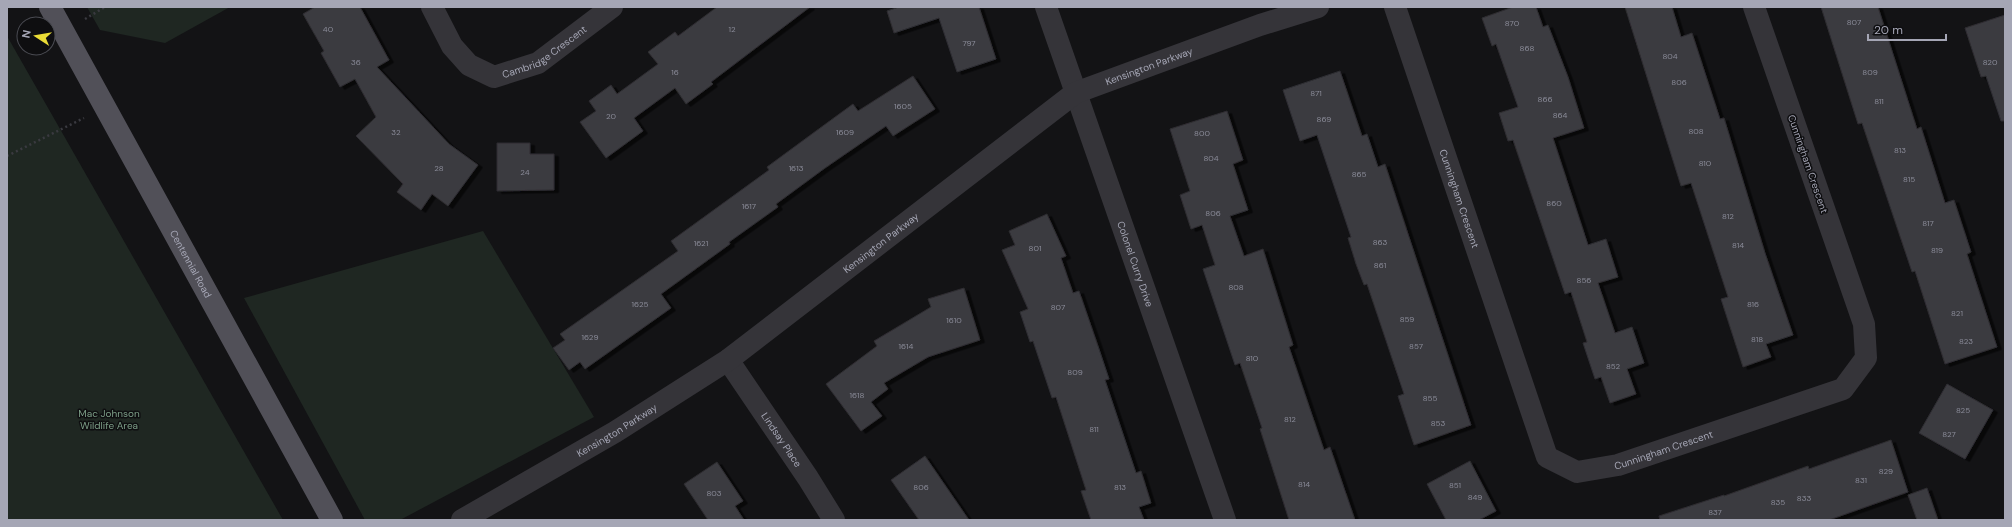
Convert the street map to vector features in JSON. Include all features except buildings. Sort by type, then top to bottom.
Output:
[{"type":"main road","name":"Centennial Road","points":[[50,7],[332,520]]},
{"type":"street","name":"Cambridge Crescent","points":[[432,7],[452,46],[469,65],[494,77],[538,63],[612,7]]},
{"type":"street","name":"Colonel Curry Drive","points":[[1046,7],[1225,520]]},
{"type":"street","name":"Kensington Parkway","points":[[462,520],[615,432],[728,360],[1075,93],[1260,25],[1318,7]]},
{"type":"street","name":"Cunningham Crescent","points":[[1395,7],[1547,457],[1577,472],[1618,465],[1843,389],[1866,358],[1864,324],[1754,7]]},
{"type":"street","name":"Lindsay Place","points":[[728,360],[808,478],[834,520]]},
{"type":"path","points":[[7,156],[106,107]]},
{"type":"green space","points":[[87,7],[230,7],[165,43],[100,30]]},
{"type":"green space","name":"Mac Johnson Wildlife Area","points":[[7,36],[16,52],[16,56],[18,56],[283,520],[7,520]]},
{"type":"green space","points":[[483,231],[594,417],[400,520],[365,520],[244,298]]}]
